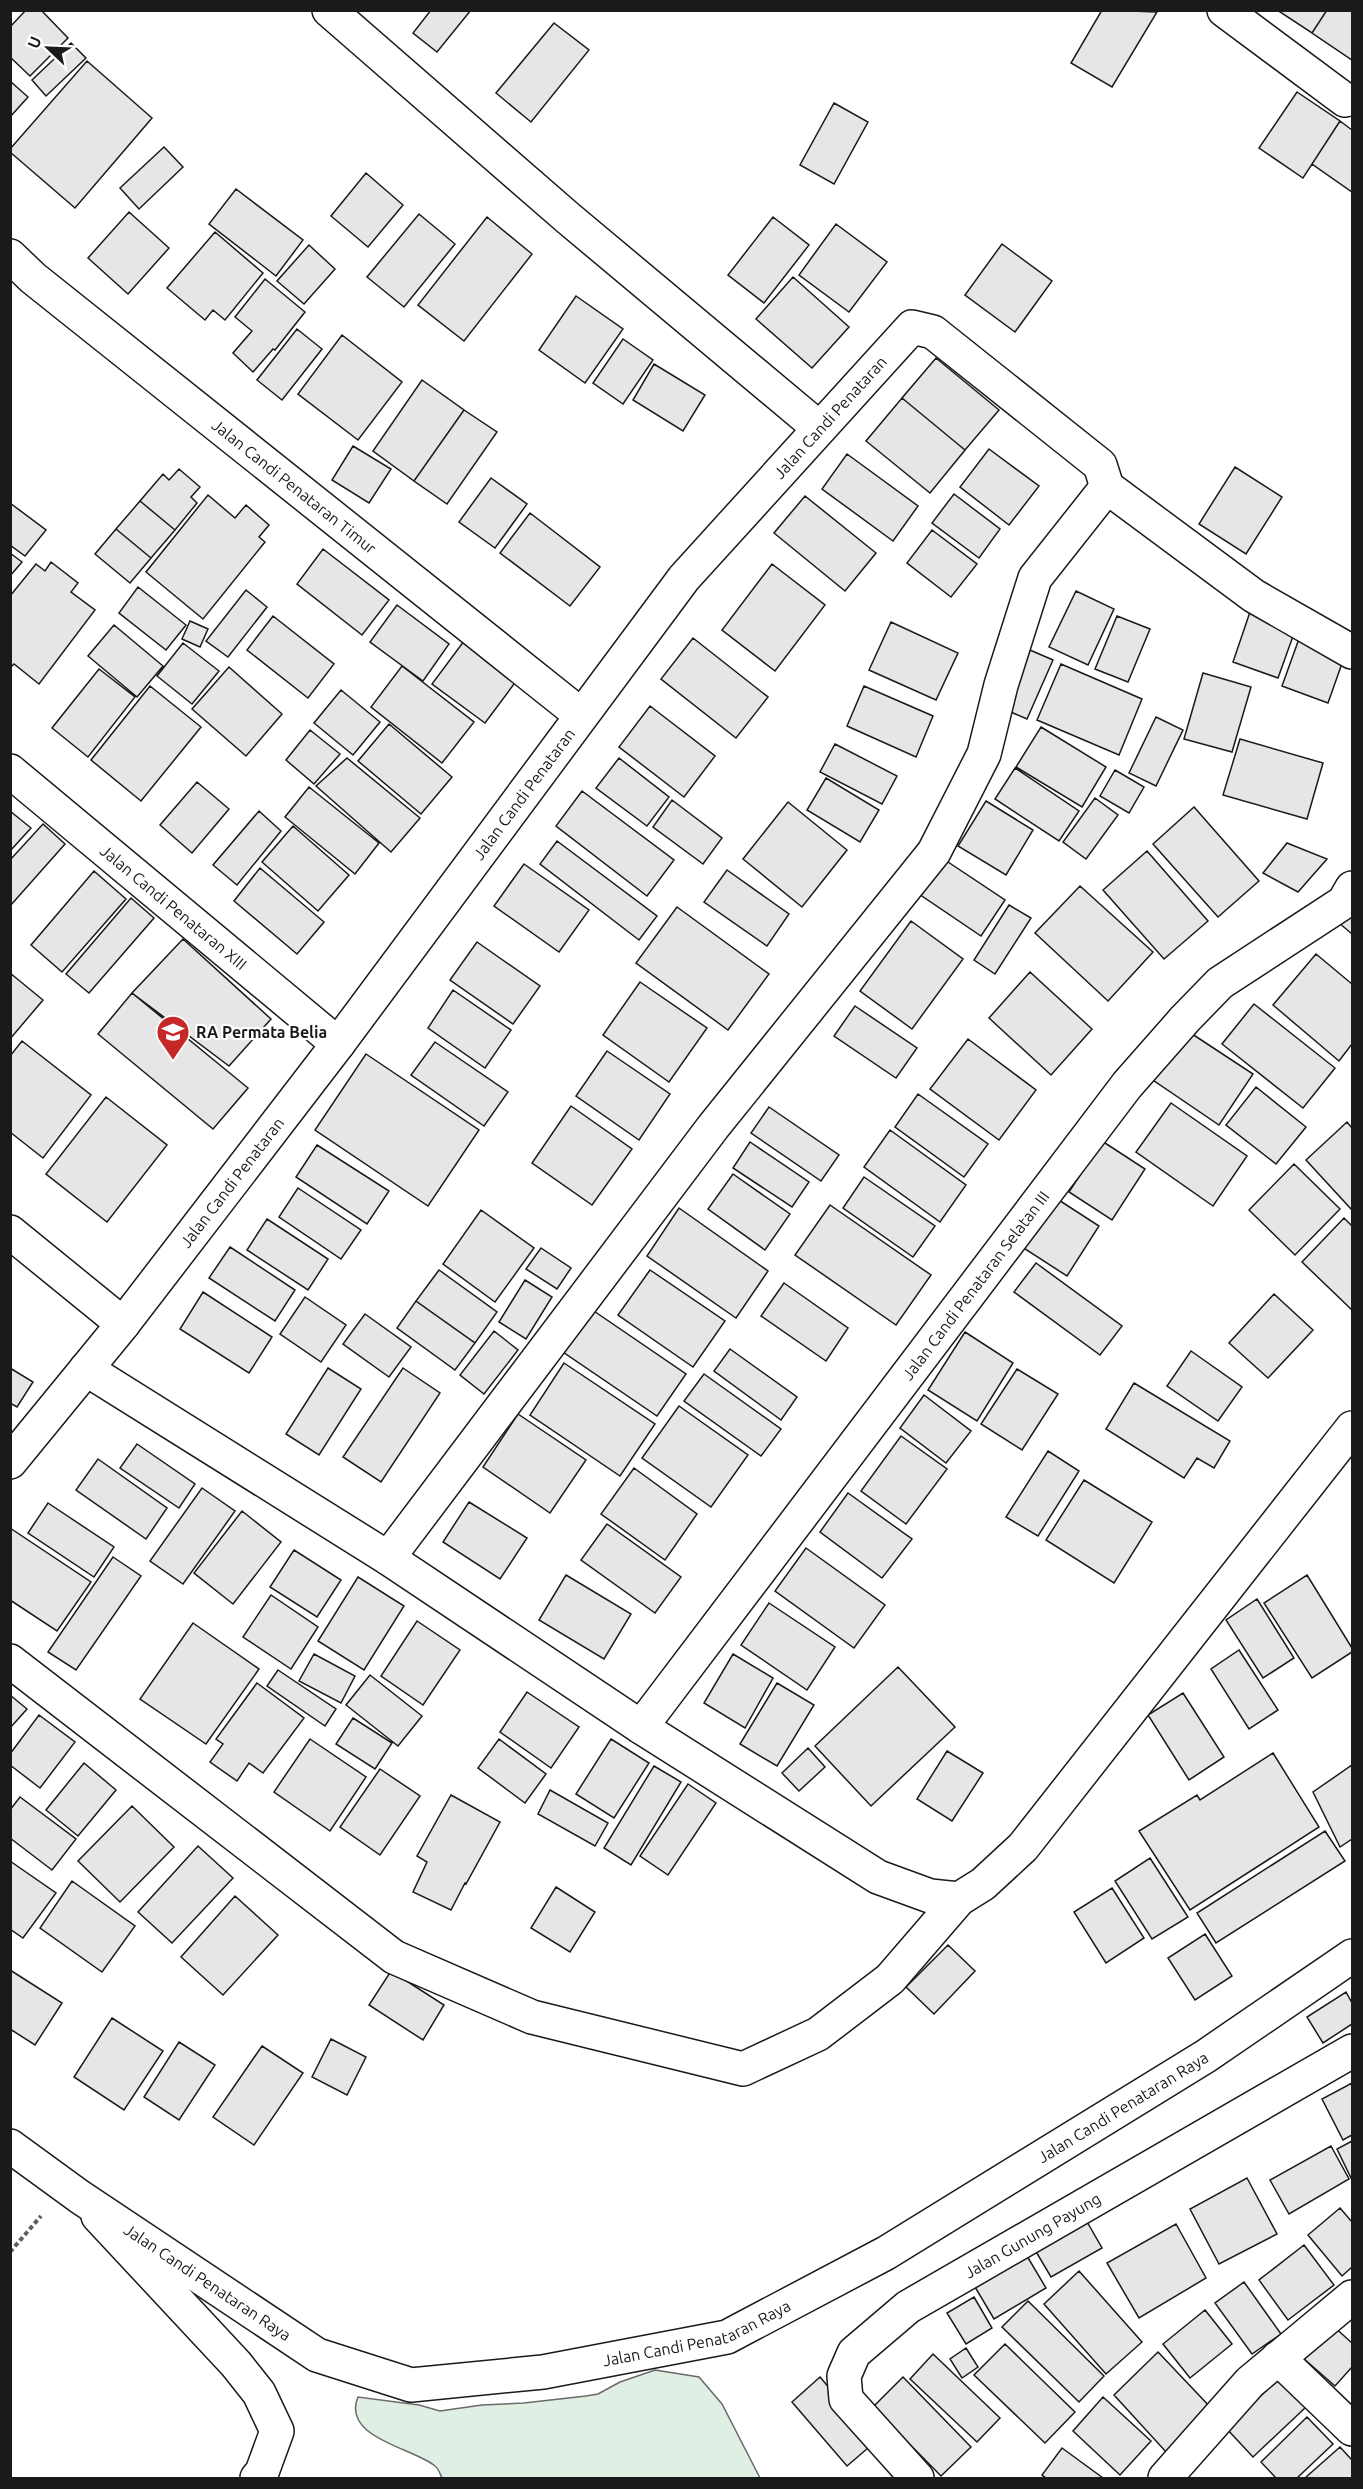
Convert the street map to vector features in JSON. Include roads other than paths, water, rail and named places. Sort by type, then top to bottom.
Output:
[{"type":"street","points":[[329,10],[568,219],[819,428]]},
{"type":"street","points":[[1224,10],[1345,100]]},
{"type":"street","name":"Jalan Candi Penataran Timur","points":[[10,256],[33,279],[581,715]]},
{"type":"street","name":"Jalan Candi Penataran","points":[[10,1462],[123,1324],[338,1044],[684,578],[912,327],[933,332],[1104,476]]},
{"type":"street","points":[[388,1558],[713,1127],[934,852],[984,754],[1001,685],[1035,578],[1104,476],[1254,596],[1353,652]]},
{"type":"street","name":"Jalan Candi Penataran XIII","points":[[10,771],[338,1044]]},
{"type":"street","name":"Jalan Candi Penataran Selatan III","points":[[641,1727],[1127,1085],[1220,982],[1344,902],[1353,888]]},
{"type":"street","points":[[10,1232],[123,1324]]},
{"type":"street","points":[[86,1369],[388,1558],[641,1727],[878,1877],[930,1896],[959,1899]]},
{"type":"street","points":[[10,1661],[394,1957],[532,2017],[742,2069],[818,2034],[890,1979],[959,1899],[983,1884],[1023,1847],[1353,1428]]},
{"type":"street","name":"Jalan Candi Penataran Raya","points":[[10,2146],[73,2192],[317,2355],[411,2385],[543,2372],[727,2337],[886,2253],[1206,2056],[1353,1956]]},
{"type":"street","name":"Jalan Gunung Payung","points":[[917,2478],[846,2399],[844,2376],[854,2353],[908,2307],[1353,2051]]},
{"type":"street","points":[[73,2192],[236,2364],[259,2393],[277,2431],[262,2472],[257,2478]]},
{"type":"street","points":[[1165,2478],[1250,2382],[1353,2297]]},
{"type":"street","points":[[1278,2358],[1353,2428]]},
{"type":"place","name":"RA Permata Belia","points":[[173,1061]]}]
